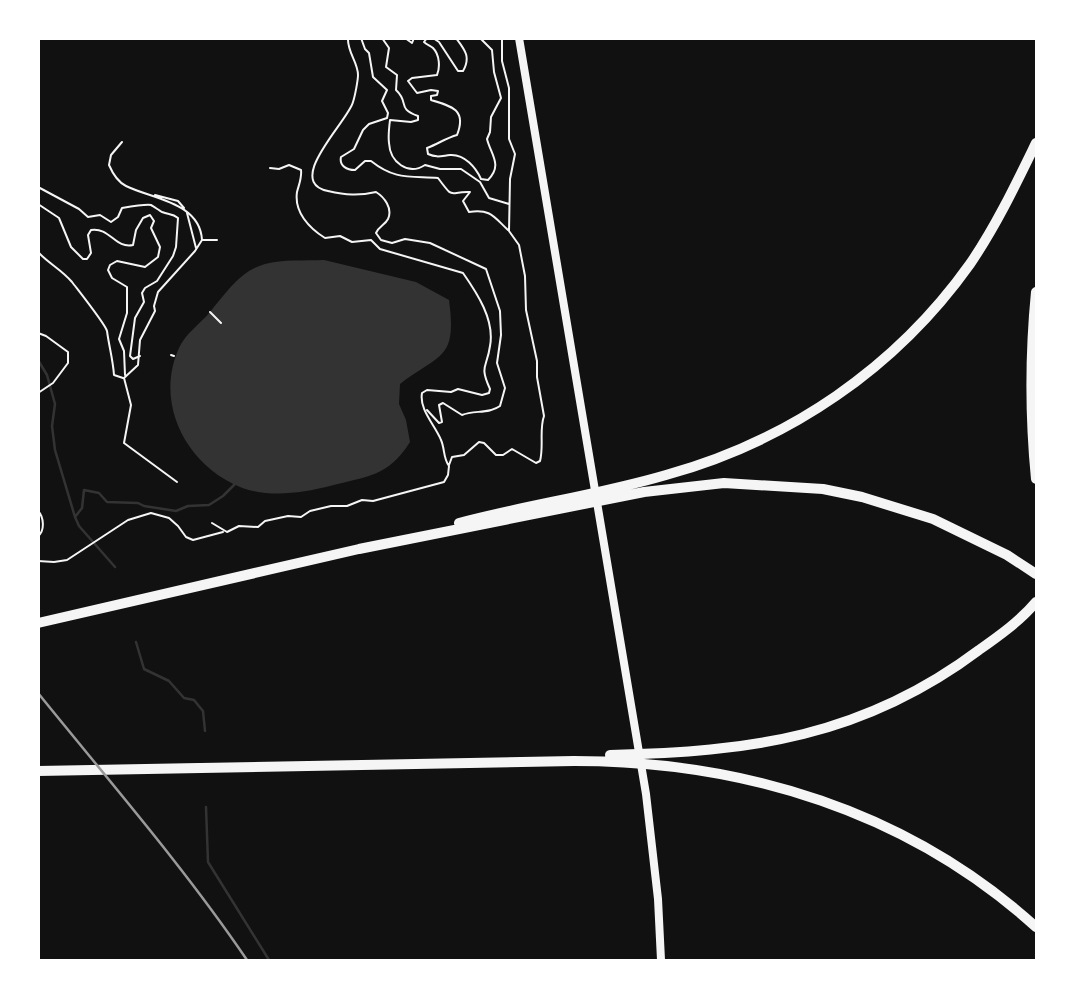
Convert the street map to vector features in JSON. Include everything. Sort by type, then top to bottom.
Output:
[{"type":"highway","points":[[38,623],[668,475],[706,463],[763,439],[848,389],[912,333],[970,263],[997,222],[1037,143]]},
{"type":"highway","points":[[1037,292],[1032,403],[1037,479]]},
{"type":"highway","points":[[359,549],[644,492],[724,483],[823,489],[862,497],[933,519],[983,542],[1034,572]]},
{"type":"highway","points":[[292,765],[409,758],[661,753],[768,743],[865,716],[916,692],[956,668],[1037,602]]},
{"type":"highway","points":[[38,771],[616,761],[677,766],[734,775],[817,799],[856,814],[909,839],[977,880],[1037,927]]},
{"type":"main road","points":[[519,38],[646,794],[659,899],[661,961]]},
{"type":"path","points":[[348,38],[348,47],[358,75],[353,103],[315,164],[312,174],[315,184],[322,190],[343,195],[353,196],[376,191],[385,198],[390,211],[376,233],[381,240],[392,243],[405,239],[430,243],[486,269],[500,311],[501,335],[496,362],[505,388],[500,406],[491,411],[472,410],[462,415],[443,403],[439,405],[442,418],[439,423],[425,410]]},
{"type":"path","points":[[38,561],[67,560],[128,520],[151,513],[169,519],[186,537],[193,540],[232,531],[239,526],[258,527],[265,521],[288,516],[301,517],[310,511],[331,506],[346,506],[362,500],[373,501],[412,492],[424,486],[444,482],[452,457],[464,455],[479,442],[484,443],[496,455],[503,455],[512,449],[526,460],[536,463],[541,461],[543,406],[526,310],[525,276],[519,245],[493,215],[483,210],[469,212],[463,201],[470,192],[450,194],[438,178],[396,176],[370,161],[365,161],[355,170],[344,168],[341,164],[341,157],[354,149],[363,130],[377,120],[387,118],[388,113],[382,100],[387,90],[373,77],[369,53],[361,38]]},
{"type":"path","points":[[382,38],[389,48],[386,67],[397,75],[396,90],[401,95],[403,108],[418,116],[418,120],[411,122],[390,120],[389,143],[393,158],[400,166],[408,169],[419,168],[425,164],[440,169],[461,169],[480,182],[489,198],[510,204]]},
{"type":"path","points":[[405,38],[412,43],[414,38]]},
{"type":"path","points":[[427,38],[424,42],[433,48],[439,62],[439,71],[437,75],[412,78],[408,81],[417,93],[438,91],[437,95],[431,96],[432,100],[452,106],[458,112],[460,121],[457,135],[445,139],[440,145],[427,148],[428,154],[442,158],[450,155],[460,158],[472,164],[481,179],[488,180],[497,163],[487,139],[491,117],[501,98],[492,50],[480,38]]},
{"type":"path","points":[[433,38],[439,42],[458,71],[463,71],[468,57],[456,38]]},
{"type":"path","points":[[502,38],[502,61],[509,89],[509,139],[515,154],[510,179],[509,231]]},
{"type":"path","points":[[122,142],[111,155],[109,164],[119,182],[127,187],[178,201],[200,226],[202,240],[158,292],[155,311],[140,340],[138,365],[125,376]]},
{"type":"path","points":[[270,168],[279,169],[289,165],[301,170],[297,195],[300,213],[304,222],[324,238],[340,236],[352,242],[371,240],[380,249],[463,273],[469,282],[481,302],[490,330],[491,347],[483,370],[489,393],[482,395],[458,389],[450,392],[426,390],[421,397],[440,437],[445,462],[449,466]]},
{"type":"path","points":[[38,187],[79,209],[88,217],[100,215],[108,222],[118,217],[122,208],[143,205],[152,205],[178,218],[173,256],[157,281],[142,293],[144,302],[134,323],[130,356],[133,359],[140,356]]},
{"type":"path","points":[[38,204],[59,218],[71,247],[83,259],[87,259],[91,253],[88,235],[91,230],[107,232],[123,246],[130,247],[143,218],[150,215],[154,221],[151,228],[161,253],[154,262],[145,267],[137,267],[117,261],[110,265],[108,270],[112,278],[127,287],[128,293],[127,313],[119,339],[124,351],[125,376],[131,405],[124,443],[177,482]]},
{"type":"path","points":[[186,212],[196,242],[195,251]]},
{"type":"path","points":[[202,240],[217,240]]},
{"type":"path","points":[[38,252],[72,282],[101,319],[107,331],[114,374],[125,376]]},
{"type":"path","points":[[210,312],[221,323]]},
{"type":"path","points":[[38,333],[68,352],[68,363],[53,383],[38,393]]},
{"type":"path","points":[[38,511],[42,516],[42,529],[38,536]]},
{"type":"path","points":[[212,523],[225,532]]},
{"type":"shaded area","points":[[324,260],[416,282],[449,300],[451,320],[448,345],[436,360],[400,384],[399,404],[406,420],[410,442],[402,454],[385,469],[355,480],[297,492],[273,493],[240,487],[204,464],[190,448],[180,430],[170,390],[172,369],[179,348],[228,290],[256,267],[272,262]]},
{"type":"waterway","points":[[38,360],[47,375],[55,404],[52,426],[55,450],[75,517],[79,526],[115,567]]},
{"type":"waterway","points":[[75,517],[82,508],[84,490],[99,493],[107,502],[138,503],[176,511],[188,506],[209,505],[235,484]]},
{"type":"waterway","points":[[136,642],[144,669],[169,681],[184,698],[194,700],[203,711],[205,731]]},
{"type":"waterway","points":[[206,807],[208,862],[269,960]]},
{"type":"railway","points":[[38,693],[172,858],[247,960]]}]
